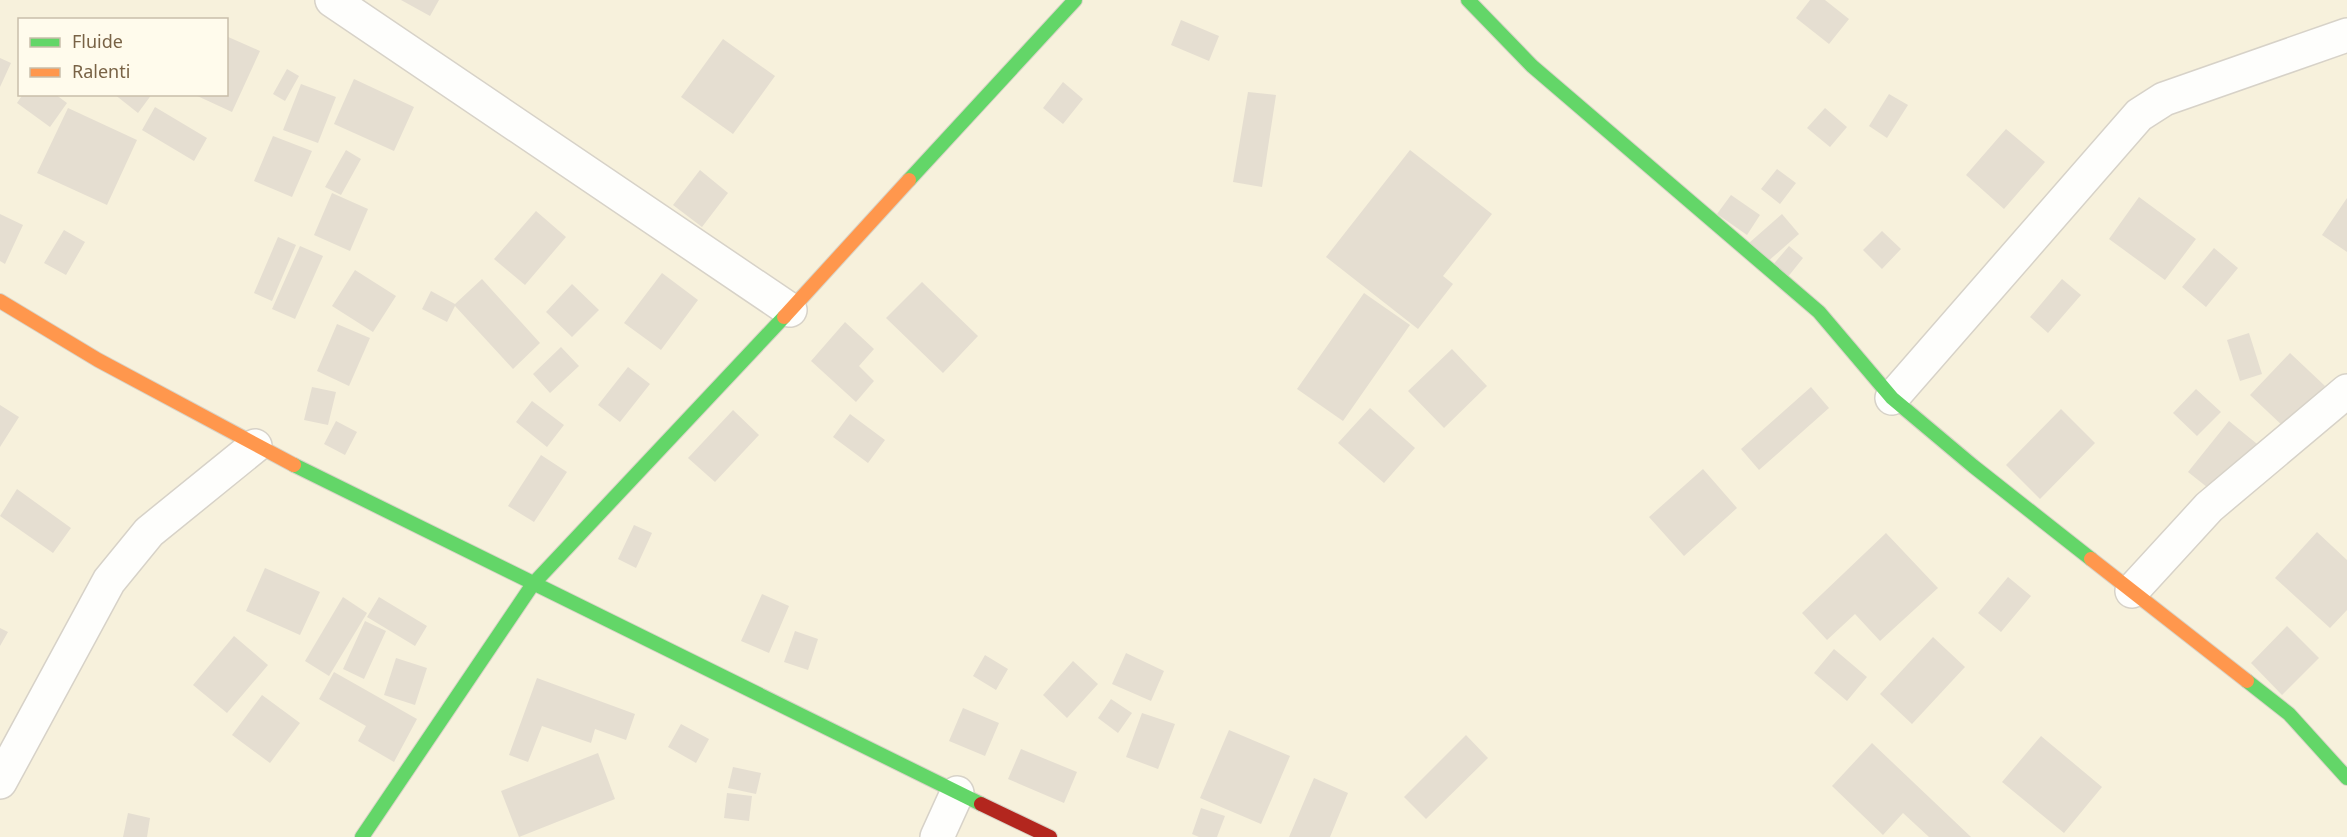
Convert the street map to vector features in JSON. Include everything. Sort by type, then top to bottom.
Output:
[{"type":"street","points":[[332,0],[790,310]]},
{"type":"street","points":[[362,837],[533,584],[790,310],[1075,0]]},
{"type":"street","points":[[1468,0],[1532,66],[1819,312],[1892,398],[1973,466],[2289,714],[2347,778]]},
{"type":"street","points":[[1892,398],[2139,115],[2164,99],[2347,35]]},
{"type":"street","points":[[0,301],[98,360],[255,446],[1050,837]]},
{"type":"street","points":[[2132,591],[2209,507],[2347,391]]},
{"type":"street","points":[[0,782],[109,581],[148,532],[255,446]]},
{"type":"street","points":[[938,837],[957,793]]},
{"type":"shaded area","points":[[0,0],[2347,0],[2347,837],[0,837]]},
{"type":"building","points":[[401,0],[439,0],[430,16]]},
{"type":"building","points":[[1810,0],[1825,0],[1849,19],[1829,44],[1796,18]]},
{"type":"building","points":[[1181,20],[1219,36],[1209,61],[1171,45]]},
{"type":"building","points":[[228,37],[260,51],[232,112],[197,96],[228,96]]},
{"type":"building","points":[[723,39],[775,76],[733,134],[681,97]]},
{"type":"building","points":[[0,58],[11,63],[0,87]]},
{"type":"building","points":[[287,69],[299,76],[285,101],[273,94]]},
{"type":"building","points":[[354,79],[414,107],[394,151],[334,124]]},
{"type":"building","points":[[1063,82],[1083,99],[1063,124],[1043,108]]},
{"type":"building","points":[[301,84],[336,97],[318,143],[283,130]]},
{"type":"building","points":[[1248,92],[1276,95],[1262,187],[1233,182]]},
{"type":"building","points":[[1889,94],[1908,105],[1887,138],[1869,126]]},
{"type":"building","points":[[22,96],[58,96],[67,103],[50,127],[17,103]]},
{"type":"building","points":[[117,96],[151,96],[138,113]]},
{"type":"building","points":[[155,107],[207,138],[194,161],[142,130]]},
{"type":"building","points":[[68,108],[137,140],[107,205],[37,173]]},
{"type":"building","points":[[1825,108],[1847,127],[1830,147],[1807,128]]},
{"type":"building","points":[[2006,129],[2045,162],[2004,209],[1966,175]]},
{"type":"building","points":[[273,136],[312,151],[292,197],[254,181]]},
{"type":"building","points":[[346,150],[361,159],[341,195],[325,187]]},
{"type":"building","points":[[1410,150],[1492,214],[1443,276],[1453,284],[1418,329],[1326,257]]},
{"type":"building","points":[[1777,169],[1796,183],[1780,204],[1761,189]]},
{"type":"building","points":[[700,170],[728,193],[702,227],[673,205]]},
{"type":"building","points":[[332,193],[368,209],[350,251],[314,235]]},
{"type":"building","points":[[1731,195],[1760,215],[1747,235],[1717,214]]},
{"type":"building","points":[[2139,197],[2196,239],[2165,280],[2109,239]]},
{"type":"building","points":[[2347,198],[2347,252],[2322,235]]},
{"type":"building","points":[[536,211],[566,237],[525,285],[494,259]]},
{"type":"building","points":[[0,214],[23,225],[5,264],[0,261]]},
{"type":"building","points":[[1782,214],[1799,234],[1766,263],[1749,243]]},
{"type":"building","points":[[64,230],[85,242],[66,275],[44,263]]},
{"type":"building","points":[[1882,231],[1901,249],[1882,269],[1863,250]]},
{"type":"building","points":[[278,237],[296,245],[272,301],[254,293]]},
{"type":"building","points":[[300,246],[323,256],[295,319],[272,309]]},
{"type":"building","points":[[1789,246],[1803,258],[1787,278],[1772,266]]},
{"type":"building","points":[[2214,248],[2238,268],[2206,307],[2182,287]]},
{"type":"building","points":[[355,270],[396,296],[373,332],[332,306]]},
{"type":"building","points":[[662,273],[698,300],[661,350],[624,323]]},
{"type":"building","points":[[482,279],[540,343],[513,369],[455,306],[447,322],[422,309],[431,291],[455,304]]},
{"type":"building","points":[[2062,279],[2081,295],[2048,333],[2030,317]]},
{"type":"building","points":[[922,282],[978,336],[943,373],[886,318]]},
{"type":"building","points":[[572,284],[599,310],[572,337],[546,312]]},
{"type":"building","points":[[1364,293],[1410,325],[1343,421],[1297,389]]},
{"type":"building","points":[[845,322],[874,349],[859,366],[874,381],[856,402],[811,361]]},
{"type":"building","points":[[337,324],[370,338],[349,386],[317,371]]},
{"type":"building","points":[[2249,333],[2262,374],[2240,381],[2227,340]]},
{"type":"building","points":[[561,347],[579,366],[550,393],[533,374]]},
{"type":"building","points":[[1452,349],[1487,386],[1444,428],[1408,391]]},
{"type":"building","points":[[2290,353],[2325,386],[2285,428],[2250,395]]},
{"type":"building","points":[[628,367],[650,384],[620,422],[598,405]]},
{"type":"building","points":[[312,387],[336,392],[328,425],[304,420]]},
{"type":"building","points":[[1811,387],[1829,408],[1759,470],[1741,449]]},
{"type":"building","points":[[2196,389],[2221,412],[2197,436],[2173,413]]},
{"type":"building","points":[[532,401],[564,425],[547,447],[516,422]]},
{"type":"building","points":[[0,405],[19,417],[0,447]]},
{"type":"building","points":[[1370,408],[1415,448],[1384,483],[1338,443]]},
{"type":"building","points":[[2061,409],[2095,443],[2040,499],[2006,465]]},
{"type":"building","points":[[733,410],[759,435],[715,482],[688,458]]},
{"type":"building","points":[[850,414],[885,440],[868,463],[833,437]]},
{"type":"building","points":[[336,421],[357,432],[345,455],[324,444]]},
{"type":"building","points":[[2229,421],[2262,448],[2222,499],[2188,472]]},
{"type":"building","points":[[541,455],[567,472],[534,522],[508,506]]},
{"type":"building","points":[[1703,469],[1737,508],[1684,556],[1649,517]]},
{"type":"building","points":[[17,489],[71,528],[53,553],[0,516]]},
{"type":"building","points":[[634,525],[652,533],[636,568],[618,559]]},
{"type":"building","points":[[2317,532],[2347,560],[2347,610],[2330,628],[2275,578]]},
{"type":"building","points":[[1886,533],[1938,588],[1880,641],[1855,614],[1827,640],[1802,613]]},
{"type":"building","points":[[265,568],[320,592],[300,635],[246,611]]},
{"type":"building","points":[[2008,577],[2031,596],[2001,632],[1978,613]]},
{"type":"building","points":[[762,594],[789,606],[769,653],[741,641]]},
{"type":"building","points":[[343,597],[367,613],[329,676],[305,661]]},
{"type":"building","points":[[379,597],[427,626],[415,646],[367,617]]},
{"type":"building","points":[[365,621],[386,631],[364,679],[343,669]]},
{"type":"building","points":[[2287,626],[2319,658],[2282,695],[2251,663]]},
{"type":"building","points":[[0,628],[8,632],[0,646]]},
{"type":"building","points":[[795,631],[818,639],[808,670],[784,662]]},
{"type":"building","points":[[234,636],[268,665],[227,713],[193,685]]},
{"type":"building","points":[[1933,637],[1965,667],[1912,724],[1880,694]]},
{"type":"building","points":[[1834,649],[1867,677],[1847,701],[1814,673]]},
{"type":"building","points":[[1126,653],[1164,671],[1151,701],[1112,684]]},
{"type":"building","points":[[985,655],[1008,669],[996,690],[973,676]]},
{"type":"building","points":[[396,658],[427,668],[415,705],[384,695]]},
{"type":"building","points":[[1073,661],[1098,684],[1067,718],[1043,695]]},
{"type":"building","points":[[334,672],[417,719],[394,762],[358,741],[366,726],[319,699]]},
{"type":"building","points":[[537,678],[635,714],[626,740],[595,729],[591,743],[542,726],[528,762],[509,755]]},
{"type":"building","points":[[262,695],[300,723],[270,763],[232,735]]},
{"type":"building","points":[[1111,699],[1132,713],[1118,733],[1098,718]]},
{"type":"building","points":[[963,708],[999,723],[985,756],[949,741]]},
{"type":"building","points":[[1142,713],[1175,724],[1158,769],[1126,757]]},
{"type":"building","points":[[681,724],[709,739],[696,763],[668,747]]},
{"type":"building","points":[[1229,730],[1290,756],[1261,824],[1200,798]]},
{"type":"building","points":[[1466,735],[1488,758],[1426,819],[1404,797]]},
{"type":"building","points":[[2041,736],[2102,787],[2064,833],[2002,782]]},
{"type":"building","points":[[1872,743],[1971,837],[1929,837],[1903,813],[1883,835],[1832,786]]},
{"type":"building","points":[[1021,749],[1077,772],[1064,803],[1008,779]]},
{"type":"building","points":[[598,753],[615,799],[519,837],[501,791]]},
{"type":"building","points":[[733,767],[761,773],[756,794],[728,788]]},
{"type":"building","points":[[1314,778],[1348,793],[1330,837],[1289,837]]},
{"type":"building","points":[[727,793],[752,796],[749,821],[724,818]]},
{"type":"building","points":[[1201,808],[1225,816],[1217,837],[1199,837],[1192,834]]},
{"type":"building","points":[[128,813],[150,818],[147,837],[123,837]]},
{"type":"traffic: fast","points":[[909,180],[1075,0]]},
{"type":"traffic: fast","points":[[1468,0],[1532,66],[1819,312],[1892,398],[1973,466],[2091,559]]},
{"type":"traffic: fast","points":[[362,837],[533,584],[784,317]]},
{"type":"traffic: fast","points":[[294,465],[981,804]]},
{"type":"traffic: fast","points":[[2247,681],[2289,714],[2347,778]]},
{"type":"traffic: slow","points":[[784,317],[909,180]]},
{"type":"traffic: slow","points":[[0,301],[98,360],[294,465]]},
{"type":"traffic: slow","points":[[2091,559],[2247,681]]},
{"type":"traffic: jam","points":[[981,804],[1050,837]]}]
